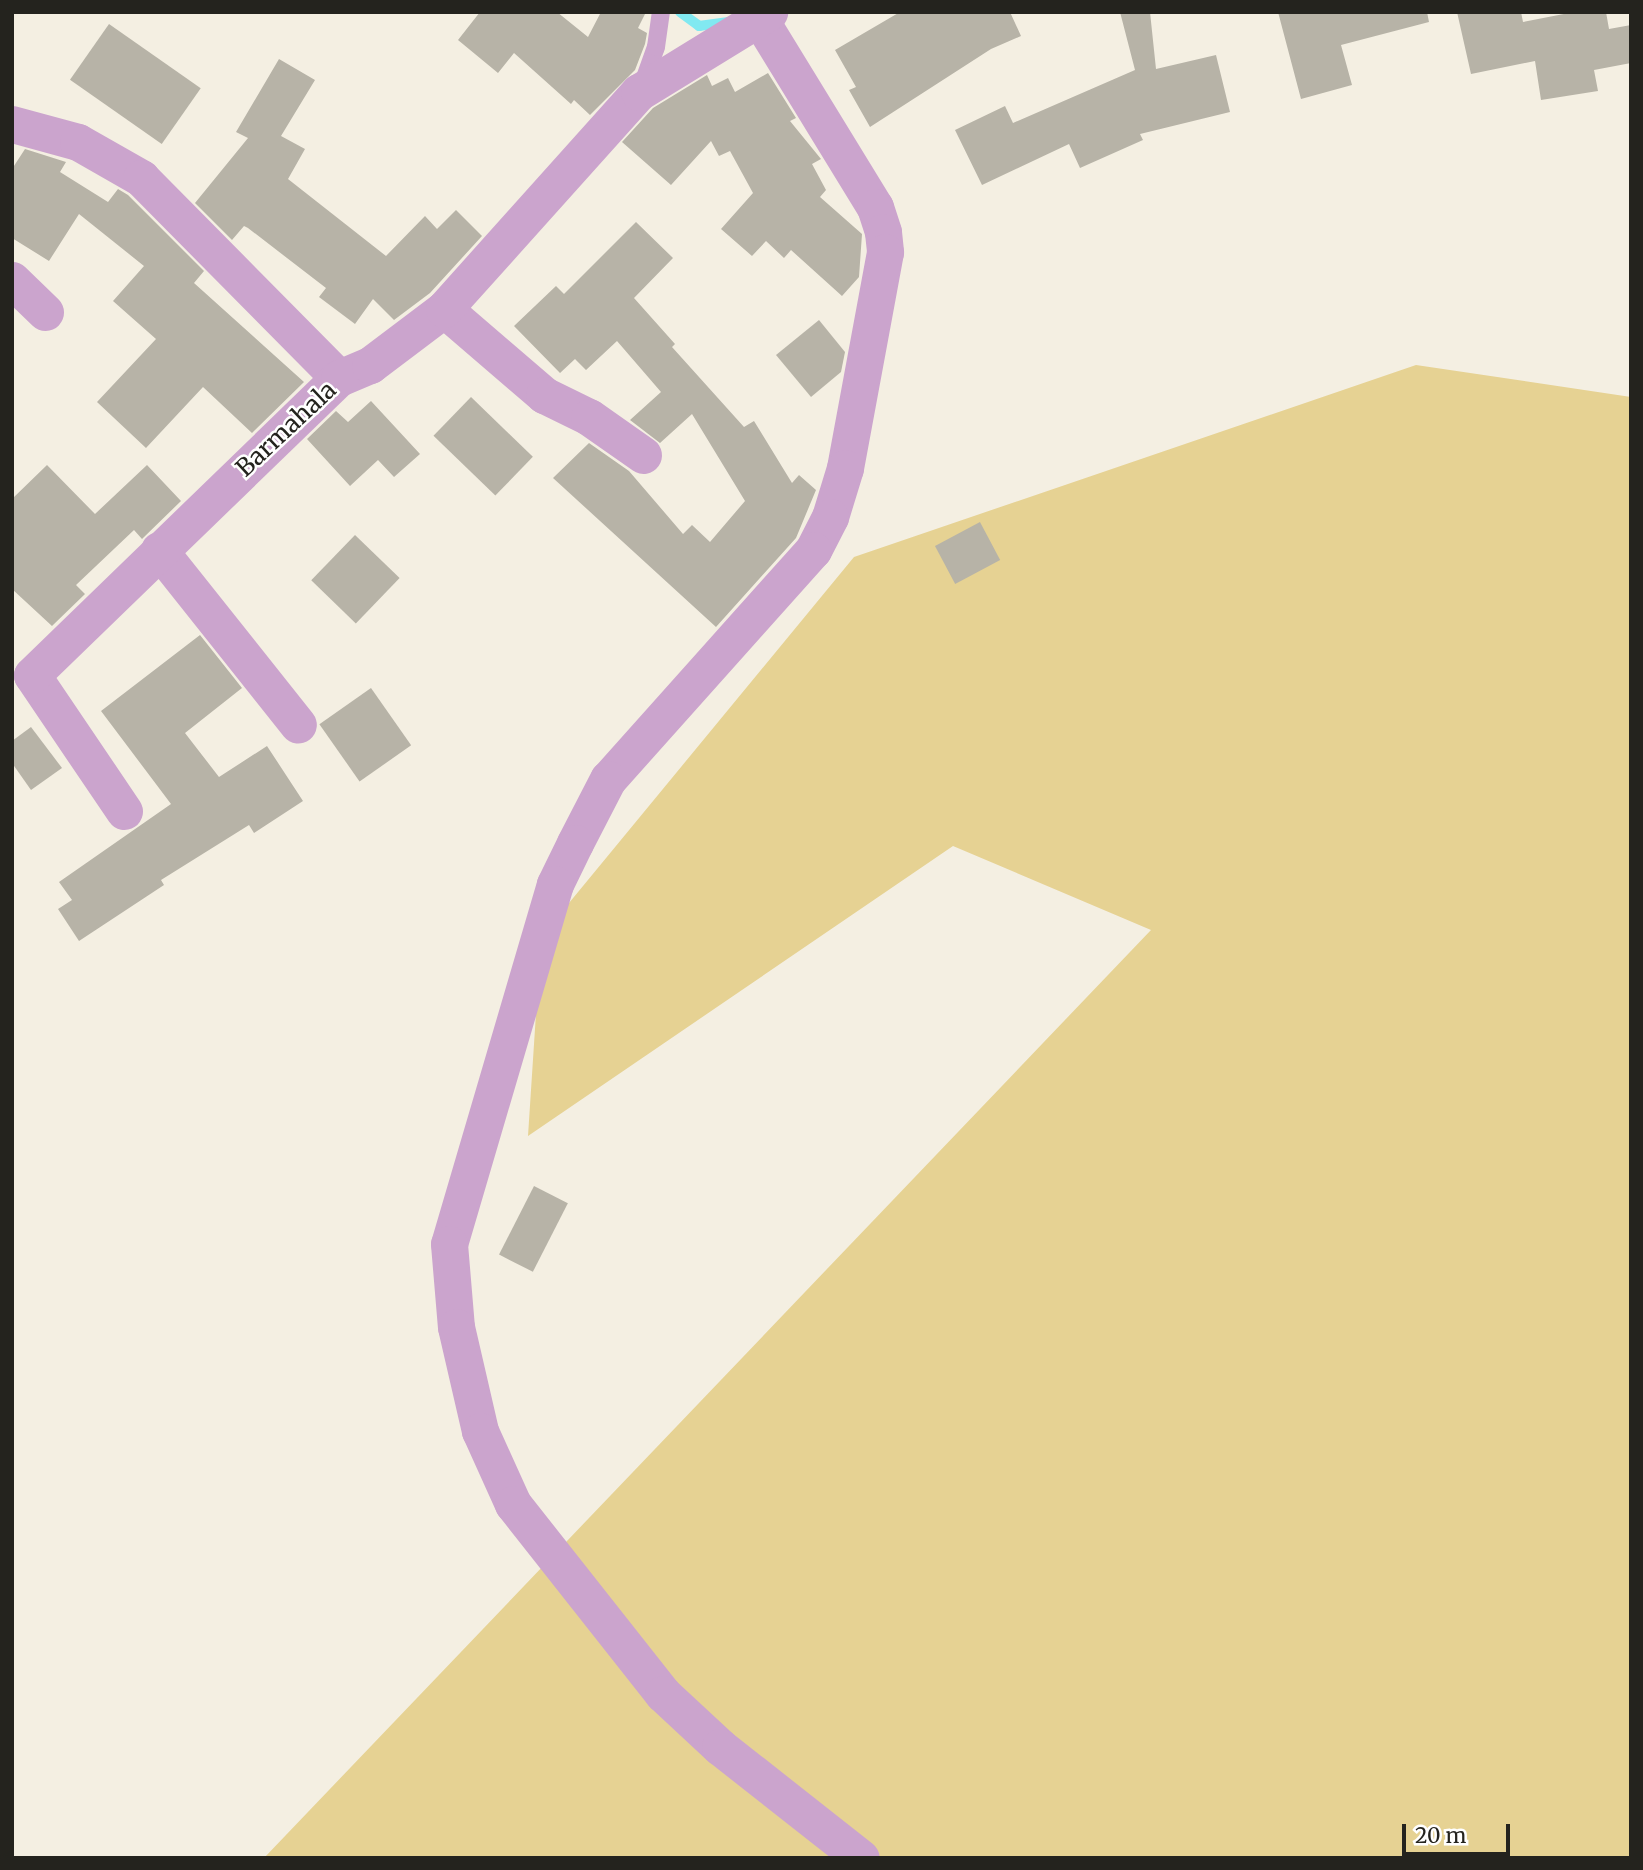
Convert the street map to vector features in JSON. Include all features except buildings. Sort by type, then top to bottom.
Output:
[{"type":"street","name":"Barmahala","points":[[124,811],[22,663],[159,550],[339,377],[370,365],[444,309],[639,92],[764,15]]},
{"type":"street","points":[[764,15],[875,207],[883,232],[885,252],[845,468],[830,517],[813,550],[608,779],[555,884],[449,1244],[456,1327],[480,1431],[513,1504],[663,1694],[720,1747],[861,1858]]},
{"type":"street","points":[[12,124],[78,142],[141,178],[339,377]]},
{"type":"street","points":[[12,281],[45,312]]},
{"type":"street","points":[[444,309],[544,395],[589,417],[643,455]]},
{"type":"street","points":[[159,550],[298,725]]},
{"type":"lane","points":[[639,92],[656,47],[660,17]]},
{"type":"shaded area","points":[[1416,365],[1631,397],[1631,1858],[264,1858],[1151,930],[953,846],[528,1136],[541,937],[854,557]]},
{"type":"waterway","points":[[680,12],[699,26],[727,22]]}]
